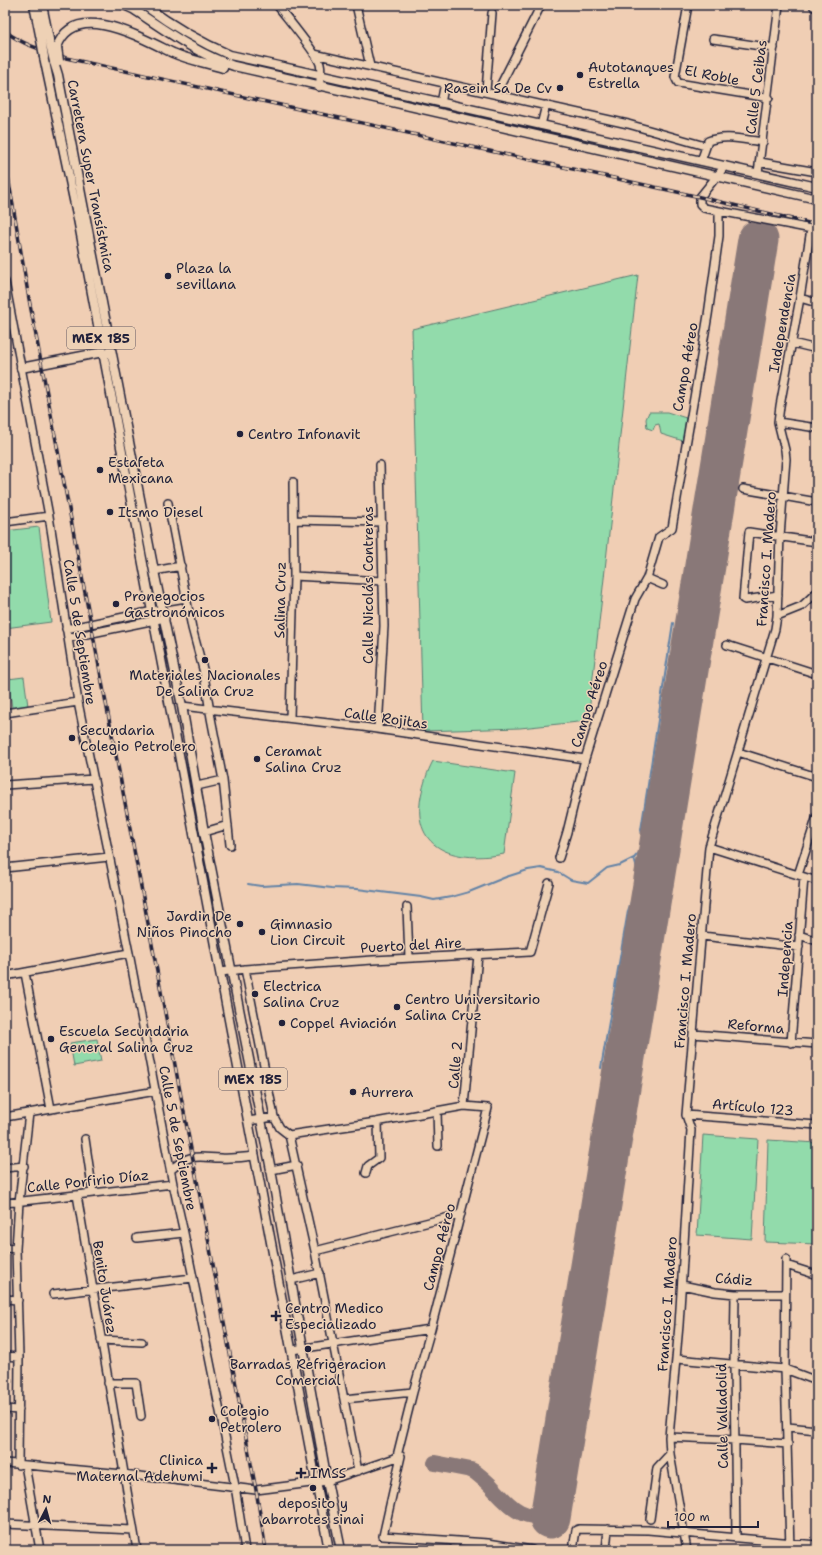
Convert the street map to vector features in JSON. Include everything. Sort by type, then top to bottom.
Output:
[{"type":"main road","name":"Carretera Super Transístmica","points":[[34,5],[57,61],[58,75],[154,571],[165,618],[182,706],[204,832],[271,1170],[327,1481],[341,1550]]},
{"type":"main road","name":"Carretera Super Transístmica","points":[[42,5],[50,45],[44,57],[66,160],[103,352]]},
{"type":"main road","points":[[124,5],[133,9],[217,61],[280,78]]},
{"type":"main road","points":[[139,5],[151,10]]},
{"type":"main road","points":[[144,5],[205,45],[230,55],[321,77],[817,187]]},
{"type":"main road","points":[[50,45],[74,18]]},
{"type":"main road","points":[[117,20],[162,47],[186,58],[226,68],[319,86],[817,199]]},
{"type":"main road","name":"MEX 185","points":[[21,368],[103,352],[112,353]]},
{"type":"main road","name":"MEX 185","points":[[103,352],[329,1550]]},
{"type":"street","points":[[277,5],[320,64],[321,77],[319,86]]},
{"type":"street","points":[[356,5],[370,66]]},
{"type":"street","points":[[496,94],[541,5]]},
{"type":"street","name":"El Roble","points":[[688,5],[675,77],[678,83],[768,98]]},
{"type":"street","name":"Calle 5 Ceibas","points":[[758,173],[779,5]]},
{"type":"street","points":[[486,91],[492,13]]},
{"type":"street","points":[[713,39],[774,48]]},
{"type":"street","points":[[314,54],[486,91],[628,124],[705,146]]},
{"type":"street","points":[[441,103],[445,83]]},
{"type":"street","points":[[541,125],[546,105]]},
{"type":"street","points":[[701,161],[708,141],[716,138],[728,137],[763,142]]},
{"type":"street","points":[[760,162],[817,172]]},
{"type":"street","points":[[725,166],[700,197],[700,204],[704,208],[814,230]]},
{"type":"street","name":"Campo Aéreo","points":[[559,858],[585,759],[635,600],[647,578],[659,537],[672,528],[709,307],[719,236],[719,211]]},
{"type":"street","name":"Independencia","points":[[778,422],[800,298],[814,230]]},
{"type":"street","name":"Calle 5 de Septiembre","points":[[5,282],[8,310],[21,368],[49,516],[78,702],[234,1486],[245,1550]]},
{"type":"street","points":[[800,298],[817,303]]},
{"type":"street","points":[[792,343],[817,349]]},
{"type":"street","points":[[778,422],[817,428]]},
{"type":"street","name":"Francisco I. Madero","points":[[687,1550],[670,1454],[669,1437],[677,1359],[691,1130],[686,1114],[709,847],[767,658],[777,616],[780,536],[786,450],[778,422]]},
{"type":"street","name":"Calle Nicolás Contreras","points":[[378,729],[384,626],[380,465]]},
{"type":"street","name":"Salina Cruz","points":[[290,718],[294,576],[293,482]]},
{"type":"street","points":[[743,488],[817,502]]},
{"type":"street","points":[[168,503],[192,628],[204,669],[223,780],[230,845]]},
{"type":"street","points":[[5,522],[49,516]]},
{"type":"street","points":[[294,520],[382,522]]},
{"type":"street","points":[[778,595],[745,600],[742,596],[749,532],[817,542]]},
{"type":"street","points":[[154,571],[181,566]]},
{"type":"street","points":[[294,576],[383,581]]},
{"type":"street","points":[[647,578],[663,585]]},
{"type":"street","points":[[777,616],[802,606],[817,592]]},
{"type":"street","points":[[66,629],[152,612],[162,606],[186,598]]},
{"type":"street","points":[[68,638],[165,618]]},
{"type":"street","points":[[727,645],[817,674]]},
{"type":"street","points":[[5,713],[78,702]]},
{"type":"street","name":"Calle Rojitas","points":[[182,706],[378,729],[585,759]]},
{"type":"street","points":[[738,752],[817,777]]},
{"type":"street","points":[[5,785],[94,779]]},
{"type":"street","points":[[197,786],[223,780]]},
{"type":"street","name":"Indepencia","points":[[791,1043],[799,935],[801,876],[817,816]]},
{"type":"street","points":[[204,832],[228,825]]},
{"type":"street","points":[[709,847],[817,881]]},
{"type":"street","points":[[5,868],[109,857]]},
{"type":"street","name":"Puerto del Aire","points":[[221,972],[245,969],[409,958],[530,952],[549,883]]},
{"type":"street","points":[[407,907],[409,958]]},
{"type":"street","points":[[799,935],[817,940]]},
{"type":"street","points":[[702,936],[798,946]]},
{"type":"street","points":[[5,976],[129,953]]},
{"type":"street","name":"Calle 2","points":[[464,1106],[478,955]]},
{"type":"street","points":[[245,969],[274,1117],[280,1128],[289,1135],[297,1166],[320,1273],[332,1343],[358,1471]]},
{"type":"street","points":[[24,973],[51,1109]]},
{"type":"street","name":"Reforma","points":[[693,1034],[817,1044]]},
{"type":"street","points":[[5,1117],[156,1091]]},
{"type":"street","points":[[289,1135],[378,1122],[464,1106]]},
{"type":"street","name":"Campo Aéreo","points":[[455,1541],[383,1536],[413,1392],[431,1329],[488,1108],[464,1106]]},
{"type":"street","points":[[436,1111],[438,1146]]},
{"type":"street","points":[[30,1113],[16,1249],[19,1410],[21,1465],[36,1526],[40,1550]]},
{"type":"street","name":"Artículo 123","points":[[686,1114],[817,1125]]},
{"type":"street","points":[[248,1121],[274,1117]]},
{"type":"street","points":[[366,1173],[368,1166],[379,1158],[378,1122]]},
{"type":"street","points":[[85,1139],[93,1193]]},
{"type":"street","points":[[171,1170],[192,1157],[202,1156],[221,1158],[255,1156]]},
{"type":"street","points":[[5,1168],[24,1166]]},
{"type":"street","points":[[271,1170],[297,1166]]},
{"type":"street","name":"Calle Porfirio Díaz","points":[[5,1203],[173,1184]]},
{"type":"street","name":"Benito Juárez","points":[[77,1195],[137,1550]]},
{"type":"street","points":[[315,1251],[461,1214]]},
{"type":"street","points":[[137,1238],[184,1233]]},
{"type":"street","points":[[5,1248],[16,1249]]},
{"type":"street","points":[[790,1546],[788,1427],[785,1369],[786,1262],[817,1275]]},
{"type":"street","points":[[291,1280],[320,1273]]},
{"type":"street","points":[[53,1294],[93,1291],[193,1278]]},
{"type":"street","name":"Cádiz","points":[[682,1285],[715,1292],[735,1294],[785,1294]]},
{"type":"street","name":"Calle Valladolid","points":[[735,1294],[734,1365],[736,1537]]},
{"type":"street","points":[[5,1299],[18,1300]]},
{"type":"street","points":[[292,1350],[431,1329]]},
{"type":"street","points":[[101,1340],[142,1342]]},
{"type":"street","points":[[5,1356],[19,1357]]},
{"type":"street","points":[[677,1359],[785,1369],[817,1381]]},
{"type":"street","points":[[108,1384],[136,1383],[141,1416]]},
{"type":"street","points":[[344,1399],[413,1392]]},
{"type":"street","points":[[5,1409],[19,1410]]},
{"type":"street","points":[[788,1427],[817,1430]]},
{"type":"street","points":[[669,1437],[788,1444]]},
{"type":"street","points":[[650,1519],[657,1468],[670,1454]]},
{"type":"street","points":[[5,1463],[123,1474],[234,1486],[256,1490],[327,1481],[399,1456]]},
{"type":"street","points":[[5,1524],[133,1530]]},
{"type":"street","points":[[572,1550],[576,1530],[579,1528],[736,1537],[790,1546],[817,1545]]},
{"type":"street","points":[[606,1550],[608,1529]]},
{"type":"street","points":[[455,1550],[455,1541],[488,1543],[512,1549],[532,1550]]},
{"type":"green space","points":[[638,275],[588,721],[520,728],[423,731],[412,329]]},
{"type":"green space","points":[[649,412],[667,412],[686,418],[683,441],[661,434],[659,424],[655,425],[653,430],[647,428],[646,419]]},
{"type":"green space","points":[[39,527],[51,622],[5,628],[5,531]]},
{"type":"green space","points":[[24,677],[28,706],[12,708],[8,679]]},
{"type":"green space","points":[[433,761],[515,773],[504,854],[471,857],[455,854],[442,849],[431,841],[423,830],[420,815],[422,791],[427,773]]},
{"type":"green space","points":[[97,1039],[101,1061],[74,1066],[70,1043]]},
{"type":"green space","points":[[703,1135],[758,1139],[752,1239],[697,1235]]},
{"type":"green space","points":[[768,1140],[817,1143],[817,1244],[765,1242]]},
{"type":"waterway","points":[[601,1068],[628,911],[635,889],[640,881],[634,858],[644,846],[641,830],[673,623]]},
{"type":"waterway","points":[[248,884],[261,886],[298,884],[357,889],[434,900],[469,892],[506,877],[528,870],[541,868],[558,872],[571,880],[588,883],[607,868],[620,865],[634,858]]},
{"type":"taxiway","points":[[435,1463],[475,1472],[510,1505],[525,1514],[533,1516],[542,1515],[551,1511]]},
{"type":"runway","points":[[550,1518],[758,240]]},
{"type":"railway","points":[[5,31],[26,44],[66,58],[700,197],[817,225]]},
{"type":"railway","points":[[5,159],[29,299],[256,1490],[266,1550]]},
{"type":"place","name":"Autotanques Estrella","points":[[580,75]]},
{"type":"place","name":"Rasein Sa De Cv","points":[[560,88]]},
{"type":"place","name":"Plaza la sevillana","points":[[168,276]]},
{"type":"place","name":"Centro Infonavit","points":[[240,434]]},
{"type":"place","name":"Estafeta Mexicana","points":[[100,470]]},
{"type":"place","name":"Itsmo Diesel","points":[[110,512]]},
{"type":"place","name":"Pronegocios Gastronómicos","points":[[116,604]]},
{"type":"place","name":"Materiales Nacionales De Salina Cruz","points":[[205,660]]},
{"type":"place","name":"Secundaria Colegio Petrolero","points":[[72,738]]},
{"type":"place","name":"Ceramat Salina Cruz","points":[[257,759]]},
{"type":"place","name":"Jardin De Niños Pinocho","points":[[240,924]]},
{"type":"place","name":"Gimnasio Lion Circuit","points":[[262,932]]},
{"type":"place","name":"Electrica Salina Cruz","points":[[255,994]]},
{"type":"place","name":"Centro Universitario Salina Cruz","points":[[397,1007]]},
{"type":"place","name":"Coppel Aviación","points":[[282,1023]]},
{"type":"place","name":"Escuela Secundaria General Salina Cruz","points":[[51,1039]]},
{"type":"place","name":"Aurrera","points":[[353,1092]]},
{"type":"place","name":"Centro Medico Especializado","points":[[276,1316]]},
{"type":"place","name":"Barradas Refrigeracion Comercial","points":[[308,1349]]},
{"type":"place","name":"Colegio Petrolero","points":[[212,1419]]},
{"type":"place","name":"Clinica Maternal Adehumi","points":[[212,1468]]},
{"type":"place","name":"IMSS","points":[[301,1473]]},
{"type":"place","name":"deposito y abarrotes sinai","points":[[313,1488]]}]
